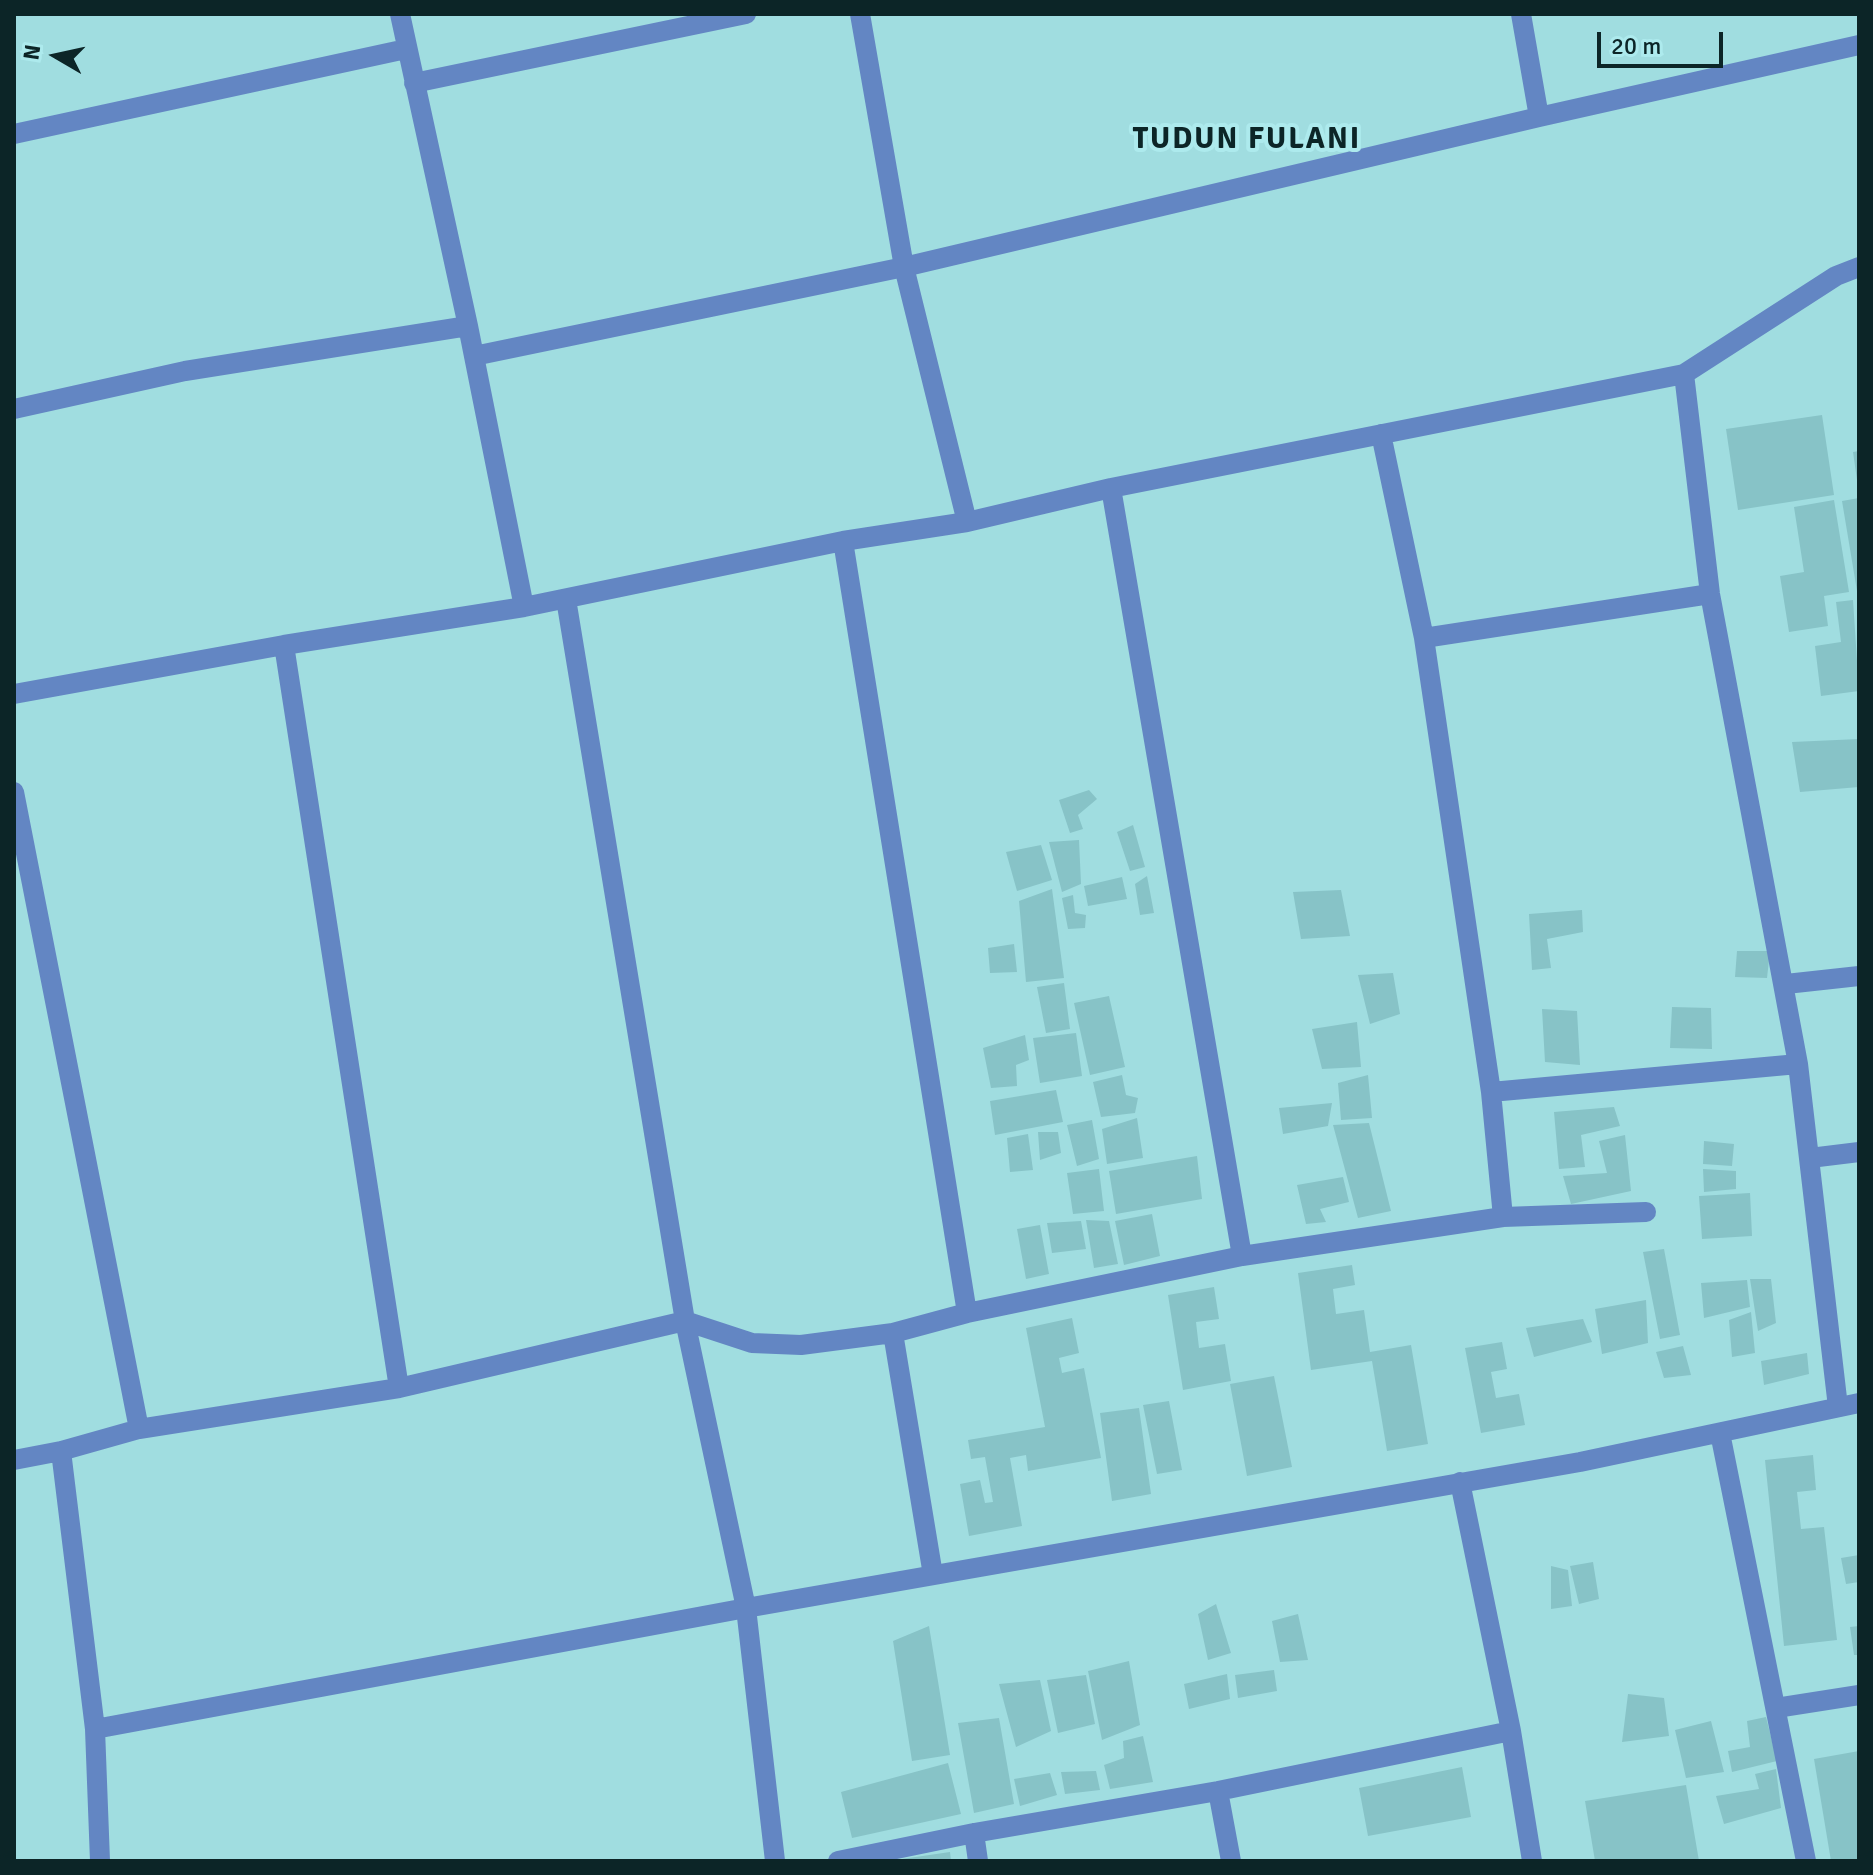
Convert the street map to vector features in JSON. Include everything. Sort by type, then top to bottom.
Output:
[{"type":"street","points":[[400,14],[468,326],[524,607]]},
{"type":"street","points":[[414,83],[746,14]]},
{"type":"street","points":[[860,14],[904,267],[967,522]]},
{"type":"street","points":[[1521,14],[1539,117]]},
{"type":"street","points":[[474,356],[904,267],[1859,45]]},
{"type":"street","points":[[14,134],[406,49]]},
{"type":"street","points":[[14,694],[284,645],[566,599],[843,541],[967,522],[1111,488],[1684,374],[1836,276],[1859,267]]},
{"type":"street","points":[[14,409],[185,371],[468,326]]},
{"type":"street","points":[[1684,374],[1710,594],[1786,984],[1798,1064],[1838,1407]]},
{"type":"street","points":[[1381,434],[1424,638],[1491,1092],[1503,1217]]},
{"type":"street","points":[[1111,488],[1242,1256]]},
{"type":"street","points":[[843,541],[967,1313]]},
{"type":"street","points":[[1424,638],[1710,594]]},
{"type":"street","points":[[566,599],[685,1321],[746,1608],[775,1861]]},
{"type":"street","points":[[284,645],[399,1388]]},
{"type":"street","points":[[14,792],[139,1429]]},
{"type":"street","points":[[1786,984],[1859,976]]},
{"type":"street","points":[[1491,1092],[1798,1064]]},
{"type":"street","points":[[1810,1158],[1859,1152]]},
{"type":"street","points":[[14,1460],[61,1451],[139,1429],[399,1388],[685,1321],[752,1343],[801,1345],[893,1333],[967,1313],[1242,1256],[1503,1217],[1646,1212]]},
{"type":"street","points":[[893,1333],[933,1575]]},
{"type":"street","points":[[95,1729],[746,1608],[1460,1482],[1720,1433],[1859,1403]]},
{"type":"street","points":[[1720,1433],[1806,1861]]},
{"type":"street","points":[[61,1451],[95,1729],[100,1861]]},
{"type":"street","points":[[1460,1482],[1511,1731],[1532,1861]]},
{"type":"street","points":[[1776,1708],[1859,1695]]},
{"type":"street","points":[[838,1861],[974,1833],[1218,1791],[1511,1731]]},
{"type":"street","points":[[1218,1791],[1231,1861]]},
{"type":"street","points":[[974,1833],[978,1861]]},
{"type":"building","points":[[1822,415],[1834,495],[1738,510],[1726,429]]},
{"type":"building","points":[[1859,451],[1859,480],[1857,480],[1853,452]]},
{"type":"building","points":[[1859,498],[1859,591],[1857,591],[1842,501]]},
{"type":"building","points":[[1834,500],[1849,592],[1824,596],[1828,626],[1789,632],[1780,576],[1804,572],[1794,507]]},
{"type":"building","points":[[1853,600],[1859,691],[1821,696],[1815,646],[1841,642],[1836,602]]},
{"type":"building","points":[[1859,739],[1859,787],[1800,792],[1792,742]]},
{"type":"building","points":[[1089,790],[1097,799],[1078,815],[1083,829],[1070,833],[1059,800]]},
{"type":"building","points":[[1133,825],[1145,867],[1130,871],[1117,832]]},
{"type":"building","points":[[1079,840],[1081,884],[1062,892],[1049,842]]},
{"type":"building","points":[[1041,845],[1052,880],[1017,891],[1006,852]]},
{"type":"building","points":[[1147,876],[1154,913],[1140,915],[1135,884]]},
{"type":"building","points":[[1122,877],[1127,899],[1088,906],[1084,886]]},
{"type":"building","points":[[1052,889],[1064,978],[1026,982],[1019,901]]},
{"type":"building","points":[[1341,890],[1350,936],[1301,939],[1293,892]]},
{"type":"building","points":[[1073,895],[1075,913],[1086,915],[1085,928],[1068,929],[1062,898]]},
{"type":"building","points":[[1582,910],[1583,932],[1547,939],[1551,968],[1532,970],[1529,914]]},
{"type":"building","points":[[1014,944],[1017,972],[990,973],[988,948]]},
{"type":"building","points":[[1737,951],[1770,951],[1767,978],[1735,977]]},
{"type":"building","points":[[1393,973],[1400,1014],[1370,1024],[1358,975]]},
{"type":"building","points":[[1064,983],[1070,1029],[1046,1033],[1037,987]]},
{"type":"building","points":[[1109,996],[1125,1067],[1090,1075],[1074,1003]]},
{"type":"building","points":[[1672,1007],[1711,1008],[1712,1049],[1670,1048]]},
{"type":"building","points":[[1542,1009],[1577,1011],[1580,1065],[1545,1062]]},
{"type":"building","points":[[1357,1022],[1361,1067],[1322,1069],[1312,1029]]},
{"type":"building","points":[[1076,1033],[1082,1076],[1040,1083],[1033,1038]]},
{"type":"building","points":[[1025,1035],[1029,1060],[1016,1065],[1017,1086],[991,1088],[983,1048]]},
{"type":"building","points":[[1122,1075],[1126,1095],[1138,1098],[1135,1113],[1101,1117],[1093,1082]]},
{"type":"building","points":[[1368,1075],[1372,1118],[1341,1120],[1338,1083]]},
{"type":"building","points":[[1056,1090],[1063,1122],[995,1135],[990,1101]]},
{"type":"building","points":[[1332,1103],[1328,1126],[1283,1134],[1279,1108]]},
{"type":"building","points":[[1614,1107],[1620,1126],[1581,1135],[1585,1167],[1559,1169],[1554,1112]]},
{"type":"building","points":[[1137,1118],[1143,1158],[1107,1164],[1102,1129]]},
{"type":"building","points":[[1092,1120],[1099,1159],[1077,1166],[1067,1125]]},
{"type":"building","points":[[1369,1123],[1391,1211],[1358,1218],[1333,1125]]},
{"type":"building","points":[[1038,1132],[1058,1132],[1061,1153],[1040,1160]]},
{"type":"building","points":[[1028,1134],[1033,1170],[1010,1172],[1007,1138]]},
{"type":"building","points":[[1625,1135],[1631,1191],[1571,1204],[1563,1176],[1607,1173],[1599,1141]]},
{"type":"building","points":[[1704,1141],[1734,1144],[1732,1166],[1703,1164]]},
{"type":"building","points":[[1197,1156],[1202,1199],[1116,1214],[1109,1171]]},
{"type":"building","points":[[1099,1169],[1104,1211],[1073,1214],[1067,1173]]},
{"type":"building","points":[[1703,1169],[1736,1171],[1736,1189],[1704,1192]]},
{"type":"building","points":[[1343,1177],[1349,1202],[1320,1209],[1326,1222],[1306,1224],[1297,1185]]},
{"type":"building","points":[[1750,1193],[1752,1236],[1702,1239],[1699,1196]]},
{"type":"building","points":[[1152,1214],[1160,1256],[1124,1265],[1115,1221]]},
{"type":"building","points":[[1086,1220],[1109,1221],[1118,1264],[1094,1268]]},
{"type":"building","points":[[1081,1221],[1086,1249],[1052,1253],[1047,1223]]},
{"type":"building","points":[[1040,1225],[1049,1274],[1026,1279],[1017,1229]]},
{"type":"building","points":[[1664,1249],[1680,1335],[1660,1339],[1643,1252]]},
{"type":"building","points":[[1352,1265],[1355,1285],[1333,1289],[1336,1314],[1364,1310],[1370,1352],[1411,1345],[1428,1444],[1387,1451],[1372,1361],[1311,1370],[1298,1273]]},
{"type":"building","points":[[1750,1279],[1771,1279],[1776,1323],[1758,1331]]},
{"type":"building","points":[[1747,1280],[1750,1307],[1704,1318],[1701,1283]]},
{"type":"building","points":[[1214,1287],[1219,1319],[1196,1322],[1199,1348],[1225,1344],[1231,1381],[1183,1390],[1168,1295]]},
{"type":"building","points":[[1646,1300],[1648,1343],[1602,1354],[1595,1309]]},
{"type":"building","points":[[1751,1312],[1755,1353],[1732,1357],[1729,1320]]},
{"type":"building","points":[[1072,1318],[1079,1353],[1059,1358],[1062,1373],[1084,1368],[1101,1458],[1028,1471],[1026,1455],[1010,1458],[1022,1526],[969,1536],[960,1484],[980,1480],[985,1503],[993,1502],[985,1457],[971,1459],[968,1440],[1045,1427],[1026,1328]]},
{"type":"building","points":[[1583,1319],[1592,1342],[1534,1357],[1526,1328]]},
{"type":"building","points":[[1502,1342],[1507,1369],[1491,1372],[1496,1398],[1519,1394],[1525,1425],[1481,1433],[1465,1348]]},
{"type":"building","points":[[1683,1346],[1691,1375],[1664,1378],[1656,1352]]},
{"type":"building","points":[[1807,1353],[1809,1374],[1764,1385],[1761,1361]]},
{"type":"building","points":[[1274,1376],[1292,1467],[1247,1476],[1230,1384]]},
{"type":"building","points":[[1169,1401],[1182,1470],[1157,1474],[1143,1405]]},
{"type":"building","points":[[1139,1408],[1151,1494],[1112,1501],[1100,1413]]},
{"type":"building","points":[[1813,1455],[1816,1490],[1797,1492],[1801,1529],[1824,1527],[1837,1640],[1784,1646],[1765,1460]]},
{"type":"building","points":[[1859,1555],[1859,1582],[1846,1584],[1841,1558]]},
{"type":"building","points":[[1593,1562],[1599,1599],[1579,1604],[1570,1566]]},
{"type":"building","points":[[1551,1566],[1568,1570],[1572,1606],[1551,1609]]},
{"type":"building","points":[[1216,1604],[1231,1653],[1208,1660],[1198,1614]]},
{"type":"building","points":[[1298,1614],[1308,1660],[1280,1662],[1272,1621]]},
{"type":"building","points":[[929,1626],[950,1755],[912,1761],[893,1641]]},
{"type":"building","points":[[1859,1626],[1859,1655],[1854,1655],[1850,1627]]},
{"type":"building","points":[[1129,1661],[1140,1725],[1102,1740],[1088,1671]]},
{"type":"building","points":[[1274,1670],[1277,1691],[1238,1698],[1235,1675]]},
{"type":"building","points":[[1227,1674],[1230,1699],[1189,1709],[1184,1684]]},
{"type":"building","points":[[1086,1675],[1095,1724],[1058,1733],[1047,1680]]},
{"type":"building","points":[[1040,1680],[1051,1731],[1016,1747],[999,1684]]},
{"type":"building","points":[[1628,1694],[1664,1698],[1669,1736],[1622,1742]]},
{"type":"building","points":[[1766,1717],[1777,1761],[1732,1772],[1728,1751],[1750,1747],[1747,1721]]},
{"type":"building","points":[[999,1718],[1014,1804],[974,1813],[958,1723]]},
{"type":"building","points":[[1711,1721],[1724,1772],[1686,1778],[1675,1730]]},
{"type":"building","points":[[1143,1736],[1153,1782],[1110,1789],[1104,1765],[1124,1758],[1123,1741]]},
{"type":"building","points":[[1859,1751],[1859,1861],[1831,1861],[1814,1759]]},
{"type":"building","points":[[948,1763],[961,1814],[852,1838],[841,1792]]},
{"type":"building","points":[[1462,1767],[1471,1817],[1368,1836],[1359,1788]]},
{"type":"building","points":[[1776,1769],[1781,1808],[1724,1824],[1716,1796],[1759,1789],[1755,1774]]},
{"type":"building","points":[[1096,1771],[1100,1790],[1065,1794],[1061,1772]]},
{"type":"building","points":[[1050,1773],[1057,1795],[1020,1806],[1014,1779]]},
{"type":"building","points":[[1686,1785],[1699,1861],[1595,1861],[1585,1801]]},
{"type":"building","points":[[950,1852],[951,1861],[902,1861],[902,1859]]},
{"type":"district","name":"TUDUN FULANI","points":[[1247,140]]}]
